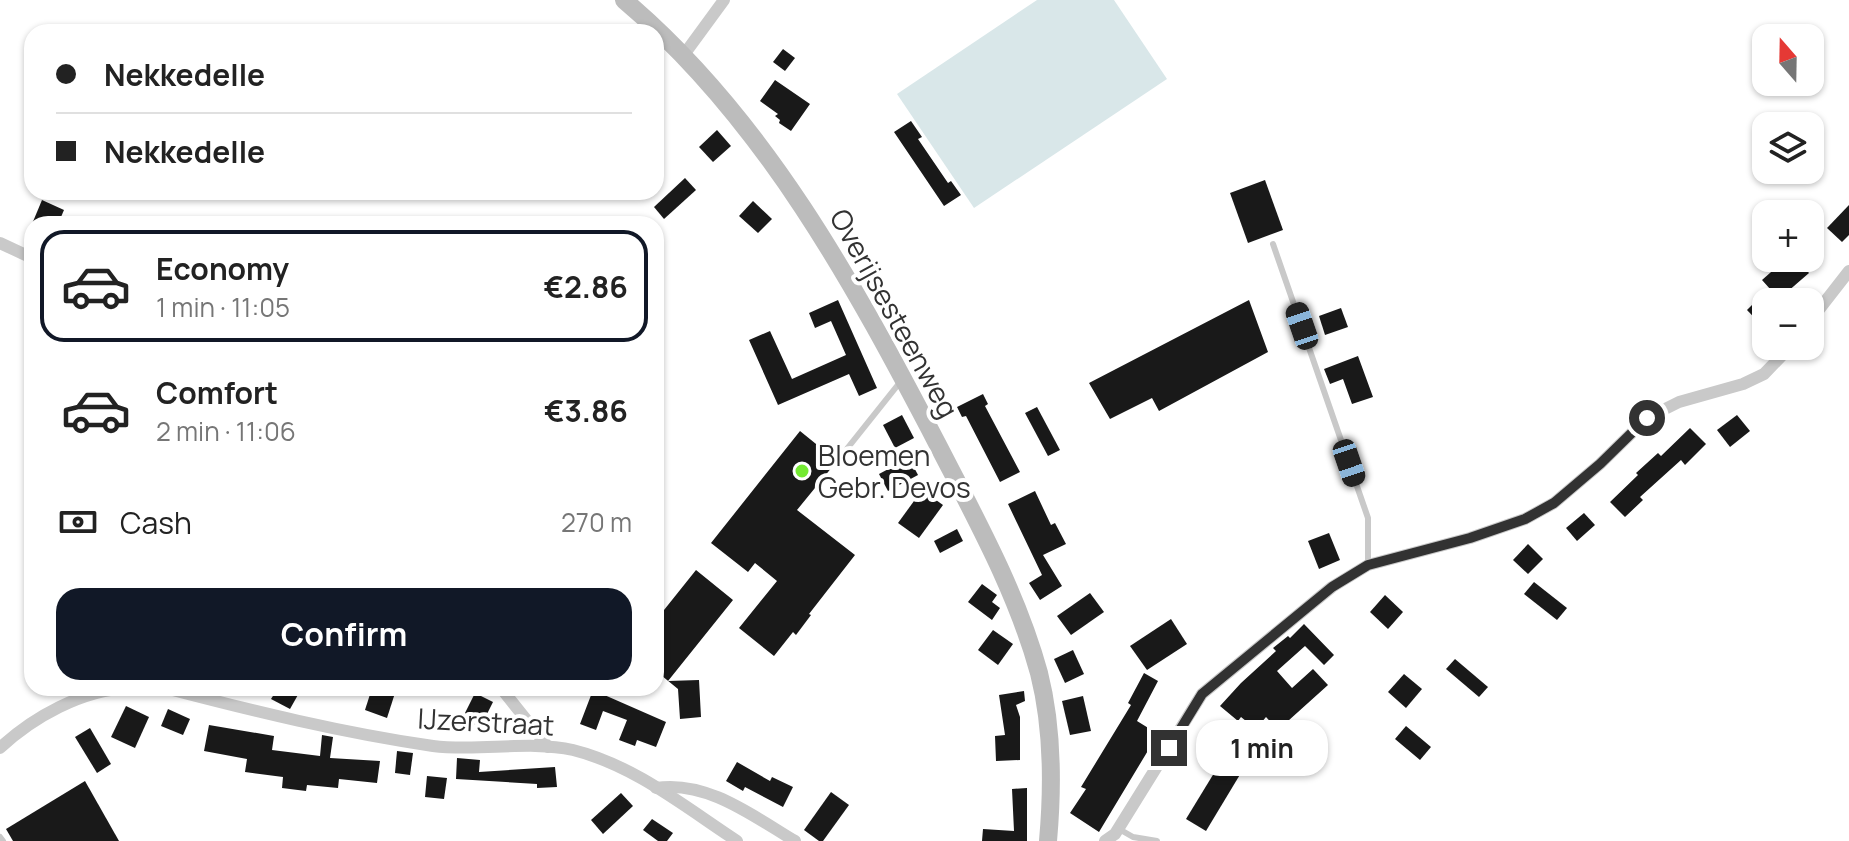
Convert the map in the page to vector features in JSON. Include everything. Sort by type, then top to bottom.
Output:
[{"type":"street","name":"Overijsesteenweg","points":[[624,0],[649,24]]},
{"type":"street","points":[[683,56],[724,0]]},
{"type":"street","name":"Overijsesteenweg","points":[[664,38],[739,121],[805,209],[903,378],[993,551],[1026,630],[1046,706],[1052,769],[1048,841]]},
{"type":"street","points":[[0,243],[24,254]]},
{"type":"street","points":[[1824,303],[1849,271]]},
{"type":"street","points":[[1105,841],[1118,829],[1202,694],[1332,587],[1368,565],[1470,538],[1525,519],[1554,503],[1647,418],[1679,402],[1743,384],[1764,374],[1778,360]]},
{"type":"street","points":[[0,748],[46,714],[85,696]]},
{"type":"street","name":"IJzerstraat","points":[[200,696],[365,734],[437,746],[573,750],[628,770],[737,841]]},
{"type":"street","points":[[507,696],[548,747]]},
{"type":"street","points":[[656,788],[674,785],[707,793],[795,841]]},
{"type":"lane","points":[[1273,244],[1368,518],[1368,565]]},
{"type":"lane","points":[[842,455],[903,378]]},
{"type":"lane","points":[[1118,829],[1133,837],[1157,841]]},
{"type":"shaded area","points":[[1037,0],[1114,0],[1167,79],[974,208],[897,94]]},
{"type":"building","points":[[783,49],[795,58],[785,71],[773,62]]},
{"type":"building","points":[[775,80],[810,104],[791,131],[779,123],[775,116],[778,114],[760,101]]},
{"type":"building","points":[[911,121],[922,137],[918,139],[948,183],[951,181],[961,195],[944,206],[894,132]]},
{"type":"building","points":[[717,130],[731,146],[713,162],[699,147]]},
{"type":"building","points":[[685,178],[696,190],[664,219],[654,207]]},
{"type":"building","points":[[1265,180],[1283,230],[1248,243],[1230,193]]},
{"type":"building","points":[[42,200],[64,210],[61,216],[35,216]]},
{"type":"building","points":[[753,201],[772,219],[758,233],[739,216]]},
{"type":"building","points":[[1849,205],[1849,235],[1842,242],[1827,228]]},
{"type":"building","points":[[1771,272],[1809,273],[1792,288],[1769,288],[1762,280]]},
{"type":"building","points":[[838,300],[877,388],[859,396],[849,374],[778,405],[749,340],[770,331],[792,379],[846,355],[831,321],[815,328],[809,313]]},
{"type":"building","points":[[1249,300],[1268,352],[1159,411],[1152,398],[1110,419],[1089,383]]},
{"type":"building","points":[[1341,308],[1348,327],[1325,335],[1319,316]]},
{"type":"building","points":[[1358,356],[1373,397],[1352,404],[1343,379],[1330,384],[1324,369]]},
{"type":"building","points":[[983,394],[988,404],[985,406],[1020,472],[1000,482],[966,416],[962,417],[957,407]]},
{"type":"building","points":[[1037,407],[1060,450],[1048,456],[1025,413]]},
{"type":"building","points":[[902,415],[914,438],[895,448],[883,425]]},
{"type":"building","points":[[1737,415],[1750,431],[1730,447],[1717,430]]},
{"type":"building","points":[[1690,428],[1706,444],[1685,465],[1681,460],[1640,497],[1643,500],[1625,517],[1610,502],[1638,475],[1636,473],[1658,453],[1661,456]]},
{"type":"building","points":[[800,431],[837,461],[797,510],[855,555],[796,635],[793,632],[774,656],[739,628],[777,581],[755,563],[748,572],[711,543]]},
{"type":"building","points":[[909,458],[918,475],[888,491],[879,474]]},
{"type":"building","points":[[922,490],[943,505],[919,538],[898,523]]},
{"type":"building","points":[[1035,491],[1051,525],[1055,523],[1066,544],[1043,555],[1062,586],[1040,600],[1029,583],[1042,575],[1008,504]]},
{"type":"building","points":[[1584,513],[1595,525],[1577,541],[1566,528]]},
{"type":"building","points":[[957,529],[963,541],[940,553],[934,541]]},
{"type":"building","points":[[1329,533],[1340,560],[1319,569],[1308,541]]},
{"type":"building","points":[[1528,544],[1543,559],[1528,574],[1513,560]]},
{"type":"building","points":[[696,570],[733,600],[668,681],[664,678],[664,610]]},
{"type":"building","points":[[1534,582],[1567,608],[1557,620],[1524,594]]},
{"type":"building","points":[[982,584],[997,595],[992,602],[1000,608],[992,620],[968,602]]},
{"type":"building","points":[[1090,593],[1104,612],[1071,635],[1057,616]]},
{"type":"building","points":[[1385,595],[1403,612],[1388,629],[1370,612]]},
{"type":"building","points":[[1171,619],[1187,644],[1147,670],[1130,646]]},
{"type":"building","points":[[1304,624],[1334,655],[1324,665],[1305,646],[1277,671],[1292,688],[1313,669],[1328,685],[1278,730],[1266,717],[1256,729],[1241,717],[1238,721],[1220,706],[1276,651],[1273,648],[1288,636],[1290,638]]},
{"type":"building","points":[[993,630],[1013,644],[998,665],[978,650]]},
{"type":"building","points":[[1073,650],[1084,674],[1065,683],[1054,659]]},
{"type":"building","points":[[1455,659],[1488,687],[1479,697],[1446,669]]},
{"type":"building","points":[[1144,673],[1158,681],[1137,721],[1158,734],[1099,832],[1070,813],[1086,789],[1081,787],[1131,705],[1128,703]]},
{"type":"building","points":[[1404,674],[1422,689],[1406,708],[1388,692]]},
{"type":"building","points":[[699,680],[701,717],[680,719],[678,689],[668,681]]},
{"type":"building","points":[[1024,691],[1025,701],[1016,705],[1020,717],[1020,760],[996,761],[995,736],[1005,735],[999,695]]},
{"type":"building","points":[[273,696],[297,696],[290,709],[271,699]]},
{"type":"building","points":[[369,696],[394,696],[387,718],[365,710]]},
{"type":"building","points":[[474,696],[493,702],[480,728],[462,719]]},
{"type":"building","points":[[591,696],[607,696],[666,722],[656,747],[637,740],[635,746],[619,740],[627,720],[603,711],[596,730],[580,724]]},
{"type":"building","points":[[1083,696],[1091,731],[1070,735],[1062,701]]},
{"type":"building","points":[[126,706],[149,717],[135,748],[111,737]]},
{"type":"building","points":[[168,709],[190,719],[183,735],[161,726]]},
{"type":"building","points":[[209,725],[274,736],[272,750],[320,756],[322,735],[333,737],[330,758],[380,761],[377,783],[339,779],[338,788],[307,785],[306,791],[282,788],[283,777],[245,772],[247,759],[204,751]]},
{"type":"building","points":[[1406,726],[1431,747],[1420,760],[1395,739]]},
{"type":"building","points":[[90,728],[111,764],[97,773],[75,737]]},
{"type":"building","points":[[1233,742],[1253,753],[1206,831],[1186,819]]},
{"type":"building","points":[[397,751],[413,753],[410,775],[395,773]]},
{"type":"building","points":[[457,758],[480,760],[479,772],[555,767],[557,787],[537,788],[537,784],[456,779]]},
{"type":"building","points":[[737,762],[770,781],[772,777],[793,787],[783,807],[745,787],[743,791],[726,781]]},
{"type":"building","points":[[427,776],[447,778],[444,799],[425,797]]},
{"type":"building","points":[[85,781],[119,841],[13,841],[6,829]]},
{"type":"building","points":[[1027,788],[1027,841],[982,841],[983,829],[1014,831],[1012,789]]},
{"type":"building","points":[[831,792],[849,805],[823,841],[819,841],[804,830]]},
{"type":"building","points":[[621,793],[633,806],[603,834],[591,820]]},
{"type":"building","points":[[652,819],[673,833],[667,841],[658,841],[643,830]]},
{"type":"place","name":"Bloemen Gebr. Devos","points":[[802,471]]},
{"type":"route","points":[[1169,748],[1202,694],[1332,587],[1368,565],[1470,538],[1525,519],[1554,503],[1647,418]]}]
